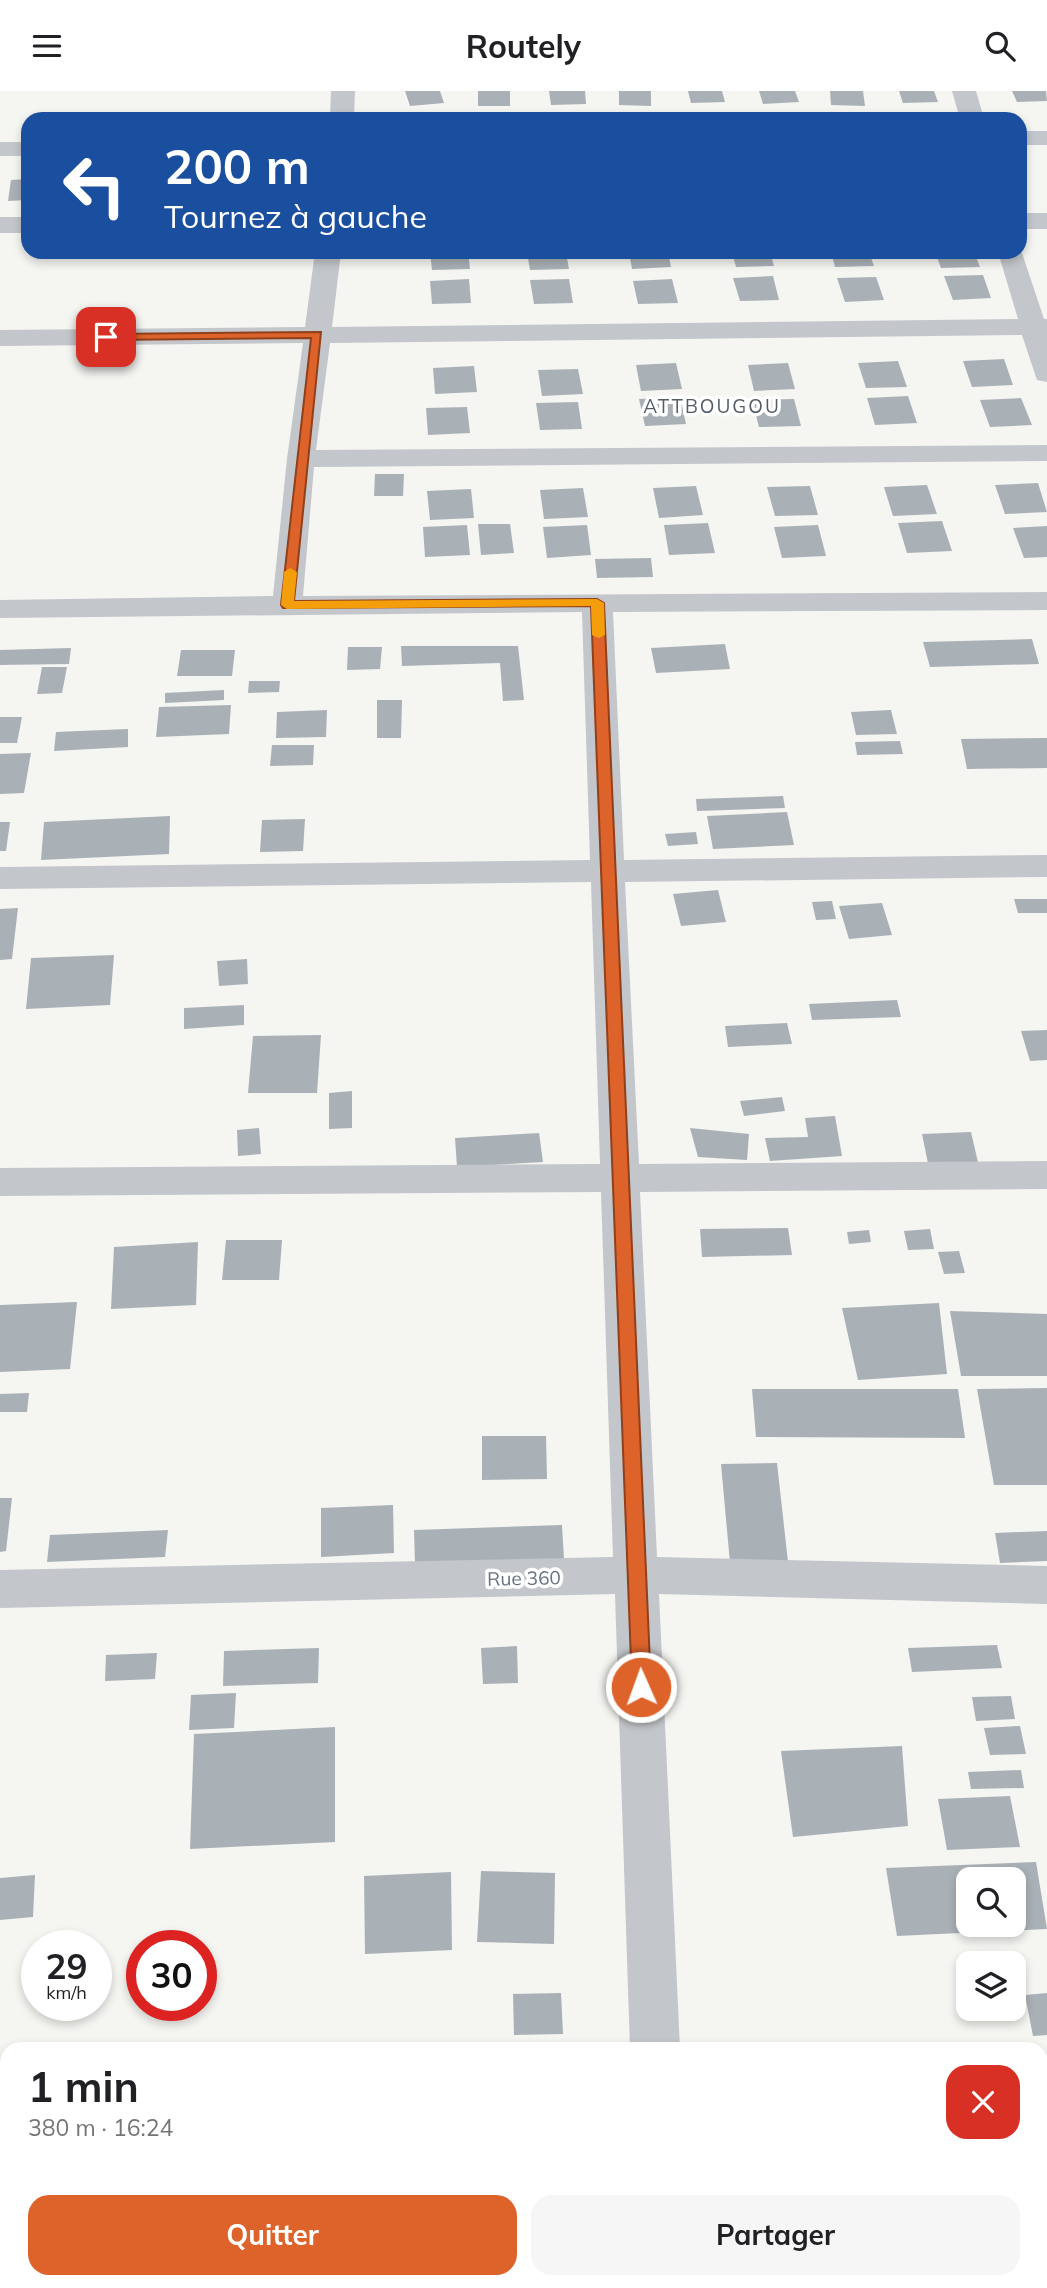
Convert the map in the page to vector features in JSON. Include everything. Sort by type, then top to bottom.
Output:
[{"type":"street","points":[[342,112],[343,91]]},
{"type":"street","points":[[964,91],[970,112]]},
{"type":"street","points":[[1027,138],[1047,138]]},
{"type":"street","points":[[0,149],[21,149]]},
{"type":"street","points":[[1027,221],[1047,221]]},
{"type":"street","points":[[0,225],[21,225]]},
{"type":"street","points":[[287,605],[327,259]]},
{"type":"street","points":[[1014,259],[1040,327],[1047,374]]},
{"type":"street","points":[[0,338],[1040,327]]},
{"type":"street","points":[[302,459],[1047,453]]},
{"type":"street","points":[[0,609],[1047,601]]},
{"type":"street","points":[[597,603],[655,2042]]},
{"type":"street","points":[[0,878],[1047,866]]},
{"type":"street","points":[[0,1182],[1047,1175]]},
{"type":"street","name":"Rue 360","points":[[0,1589],[637,1575],[1047,1585]]},
{"type":"building","points":[[405,91],[440,91],[444,103],[410,106]]},
{"type":"building","points":[[478,91],[510,91],[510,106],[478,106]]},
{"type":"building","points":[[549,91],[585,91],[586,104],[551,105]]},
{"type":"building","points":[[619,91],[651,91],[651,106],[619,105]]},
{"type":"building","points":[[688,91],[722,91],[725,102],[691,103]]},
{"type":"building","points":[[759,91],[795,91],[799,102],[763,104]]},
{"type":"building","points":[[830,91],[863,91],[865,106],[831,105]]},
{"type":"building","points":[[899,91],[934,91],[938,102],[903,103]]},
{"type":"building","points":[[1012,91],[1046,91],[1047,101],[1017,102]]},
{"type":"building","points":[[21,179],[21,200],[8,201],[11,180]]},
{"type":"building","points":[[431,259],[469,259],[470,269],[432,270]]},
{"type":"building","points":[[528,259],[567,259],[569,269],[530,270]]},
{"type":"building","points":[[630,259],[669,259],[671,267],[632,269]]},
{"type":"building","points":[[734,259],[772,259],[774,266],[736,267]]},
{"type":"building","points":[[833,259],[872,259],[874,266],[835,267]]},
{"type":"building","points":[[938,259],[977,259],[980,267],[941,268]]},
{"type":"building","points":[[983,275],[991,298],[953,300],[944,276]]},
{"type":"building","points":[[773,276],[779,300],[740,301],[733,278]]},
{"type":"building","points":[[876,277],[884,300],[845,302],[837,278]]},
{"type":"building","points":[[469,279],[471,303],[432,304],[430,281]]},
{"type":"building","points":[[569,279],[573,303],[534,304],[530,280]]},
{"type":"building","points":[[672,279],[678,303],[638,304],[633,281]]},
{"type":"building","points":[[1004,359],[1013,385],[972,387],[963,361]]},
{"type":"building","points":[[898,361],[907,387],[866,388],[858,363]]},
{"type":"building","points":[[676,363],[682,389],[641,391],[636,365]]},
{"type":"building","points":[[788,363],[795,389],[754,391],[748,365]]},
{"type":"building","points":[[474,366],[477,392],[435,394],[433,368]]},
{"type":"building","points":[[578,369],[583,394],[542,396],[538,370]]},
{"type":"building","points":[[908,396],[917,423],[875,425],[867,398]]},
{"type":"building","points":[[680,397],[686,424],[645,426],[639,399]]},
{"type":"building","points":[[1021,398],[1032,425],[990,427],[980,400]]},
{"type":"building","points":[[794,399],[801,426],[759,427],[752,400]]},
{"type":"building","points":[[578,402],[582,429],[540,430],[536,403]]},
{"type":"building","points":[[467,407],[470,433],[428,435],[426,408]]},
{"type":"building","points":[[375,474],[404,474],[403,496],[374,496]]},
{"type":"building","points":[[1038,483],[1047,512],[1005,514],[995,485]]},
{"type":"building","points":[[927,485],[937,514],[893,516],[884,487]]},
{"type":"building","points":[[696,486],[703,515],[659,518],[653,488]]},
{"type":"building","points":[[810,486],[818,515],[775,516],[767,487]]},
{"type":"building","points":[[583,488],[588,517],[544,519],[540,490]]},
{"type":"building","points":[[471,489],[474,518],[430,520],[427,491]]},
{"type":"building","points":[[942,521],[952,551],[907,553],[898,523]]},
{"type":"building","points":[[708,523],[715,553],[669,555],[664,525]]},
{"type":"building","points":[[478,524],[510,524],[514,553],[481,555]]},
{"type":"building","points":[[467,525],[470,555],[425,557],[423,527]]},
{"type":"building","points":[[587,525],[591,555],[547,558],[543,527]]},
{"type":"building","points":[[818,525],[826,556],[782,558],[774,527]]},
{"type":"building","points":[[1047,526],[1047,557],[1024,558],[1013,528]]},
{"type":"building","points":[[651,558],[653,577],[597,578],[595,559]]},
{"type":"building","points":[[1032,639],[1039,664],[930,667],[923,642]]},
{"type":"building","points":[[725,644],[730,669],[656,673],[651,648]]},
{"type":"building","points":[[401,646],[518,646],[524,700],[503,701],[500,663],[402,666]]},
{"type":"building","points":[[348,647],[382,647],[380,669],[347,670]]},
{"type":"building","points":[[71,648],[69,664],[0,665],[0,650]]},
{"type":"building","points":[[181,650],[235,650],[232,676],[177,676]]},
{"type":"building","points":[[42,667],[67,667],[62,693],[37,694]]},
{"type":"building","points":[[249,681],[280,681],[279,692],[248,693]]},
{"type":"building","points":[[224,690],[224,700],[165,703],[165,693]]},
{"type":"building","points":[[377,700],[402,700],[401,738],[377,738]]},
{"type":"building","points":[[231,705],[229,734],[156,737],[159,707]]},
{"type":"building","points":[[327,710],[326,737],[276,738],[277,712]]},
{"type":"building","points":[[891,710],[897,734],[856,735],[851,712]]},
{"type":"building","points":[[0,717],[22,717],[17,743],[0,743]]},
{"type":"building","points":[[128,729],[128,747],[54,751],[56,732]]},
{"type":"building","points":[[1047,738],[1047,768],[967,769],[961,739]]},
{"type":"building","points":[[900,741],[903,754],[857,755],[855,742]]},
{"type":"building","points":[[272,745],[314,745],[313,765],[270,766]]},
{"type":"building","points":[[31,753],[24,793],[0,794],[0,754]]},
{"type":"building","points":[[783,796],[785,808],[697,811],[696,799]]},
{"type":"building","points":[[787,812],[794,845],[713,849],[707,816]]},
{"type":"building","points":[[170,816],[169,854],[41,860],[44,822]]},
{"type":"building","points":[[305,819],[303,851],[260,852],[262,820]]},
{"type":"building","points":[[0,822],[10,822],[6,851],[0,851]]},
{"type":"building","points":[[696,832],[698,844],[668,846],[665,834]]},
{"type":"building","points":[[718,890],[726,922],[681,926],[673,894]]},
{"type":"building","points":[[1014,899],[1047,899],[1047,913],[1018,913]]},
{"type":"building","points":[[832,901],[836,919],[816,920],[812,902]]},
{"type":"building","points":[[882,903],[892,935],[849,939],[839,906]]},
{"type":"building","points":[[18,908],[12,959],[0,960],[0,909]]},
{"type":"building","points":[[114,955],[110,1005],[26,1009],[31,958]]},
{"type":"building","points":[[247,959],[248,984],[219,986],[217,961]]},
{"type":"building","points":[[897,1000],[901,1017],[812,1020],[809,1004]]},
{"type":"building","points":[[244,1005],[244,1025],[184,1029],[184,1008]]},
{"type":"building","points":[[787,1023],[792,1044],[728,1047],[725,1026]]},
{"type":"building","points":[[1047,1030],[1047,1060],[1030,1061],[1021,1031]]},
{"type":"building","points":[[321,1035],[317,1093],[248,1093],[253,1036]]},
{"type":"building","points":[[352,1091],[352,1128],[329,1129],[329,1093]]},
{"type":"building","points":[[782,1097],[785,1111],[744,1116],[740,1101]]},
{"type":"building","points":[[835,1116],[842,1156],[770,1161],[765,1138],[808,1137],[805,1118]]},
{"type":"building","points":[[259,1128],[261,1154],[238,1156],[237,1130]]},
{"type":"building","points":[[690,1128],[749,1134],[747,1160],[698,1157]]},
{"type":"building","points":[[971,1132],[980,1171],[930,1173],[922,1134]]},
{"type":"building","points":[[539,1133],[543,1162],[457,1167],[455,1138]]},
{"type":"building","points":[[788,1228],[792,1255],[702,1257],[700,1229]]},
{"type":"building","points":[[930,1229],[934,1249],[908,1250],[904,1231]]},
{"type":"building","points":[[869,1230],[871,1242],[849,1244],[847,1232]]},
{"type":"building","points":[[226,1240],[282,1240],[279,1280],[222,1280]]},
{"type":"building","points":[[198,1242],[196,1305],[111,1309],[114,1247]]},
{"type":"building","points":[[959,1251],[965,1273],[944,1274],[938,1252]]},
{"type":"building","points":[[77,1302],[70,1369],[0,1372],[0,1305]]},
{"type":"building","points":[[939,1303],[947,1374],[858,1380],[842,1308]]},
{"type":"building","points":[[950,1311],[1047,1314],[1047,1376],[961,1376]]},
{"type":"building","points":[[1047,1388],[1047,1485],[994,1485],[977,1389]]},
{"type":"building","points":[[752,1389],[958,1389],[965,1438],[756,1437]]},
{"type":"building","points":[[29,1393],[27,1412],[0,1412],[0,1394]]},
{"type":"building","points":[[482,1436],[546,1436],[547,1479],[482,1480]]},
{"type":"building","points":[[777,1463],[788,1562],[730,1563],[721,1464]]},
{"type":"building","points":[[0,1498],[12,1498],[6,1551],[0,1552]]},
{"type":"building","points":[[393,1505],[394,1553],[321,1557],[321,1508]]},
{"type":"building","points":[[562,1525],[564,1559],[415,1564],[414,1530]]},
{"type":"building","points":[[168,1530],[165,1557],[47,1562],[50,1535]]},
{"type":"building","points":[[1047,1531],[1047,1561],[1000,1563],[995,1533]]},
{"type":"building","points":[[997,1645],[1002,1668],[912,1672],[908,1648]]},
{"type":"building","points":[[517,1646],[518,1683],[483,1684],[481,1648]]},
{"type":"building","points":[[319,1648],[318,1683],[223,1686],[224,1651]]},
{"type":"building","points":[[157,1653],[155,1679],[105,1681],[106,1655]]},
{"type":"building","points":[[236,1693],[234,1728],[189,1730],[191,1695]]},
{"type":"building","points":[[1011,1696],[1015,1719],[976,1721],[972,1697]]},
{"type":"building","points":[[1020,1726],[1026,1754],[990,1755],[984,1728]]},
{"type":"building","points":[[335,1727],[335,1842],[190,1849],[194,1734]]},
{"type":"building","points":[[902,1746],[908,1826],[793,1837],[781,1751]]},
{"type":"building","points":[[1021,1770],[1024,1788],[971,1789],[968,1772]]},
{"type":"building","points":[[1010,1796],[1020,1847],[947,1850],[938,1799]]},
{"type":"building","points":[[1036,1862],[1047,1929],[1026,1930],[1026,1867],[956,1867],[956,1933],[897,1936],[886,1868]]},
{"type":"building","points":[[481,1871],[555,1873],[554,1944],[477,1942]]},
{"type":"building","points":[[451,1872],[452,1950],[365,1954],[364,1876]]},
{"type":"building","points":[[35,1875],[33,1917],[0,1920],[0,1878]]},
{"type":"building","points":[[561,1993],[563,2034],[514,2035],[513,1994]]},
{"type":"building","points":[[1047,1993],[1047,2035],[1033,2036],[1026,1995]]},
{"type":"slow traffic","points":[[290,572],[287,605],[597,603],[599,635]]},
{"type":"district","name":"ATTBOUGOU","points":[[712,406]]},
{"type":"route","points":[[106,337],[317,335],[287,605],[597,603],[641,1687]]}]
